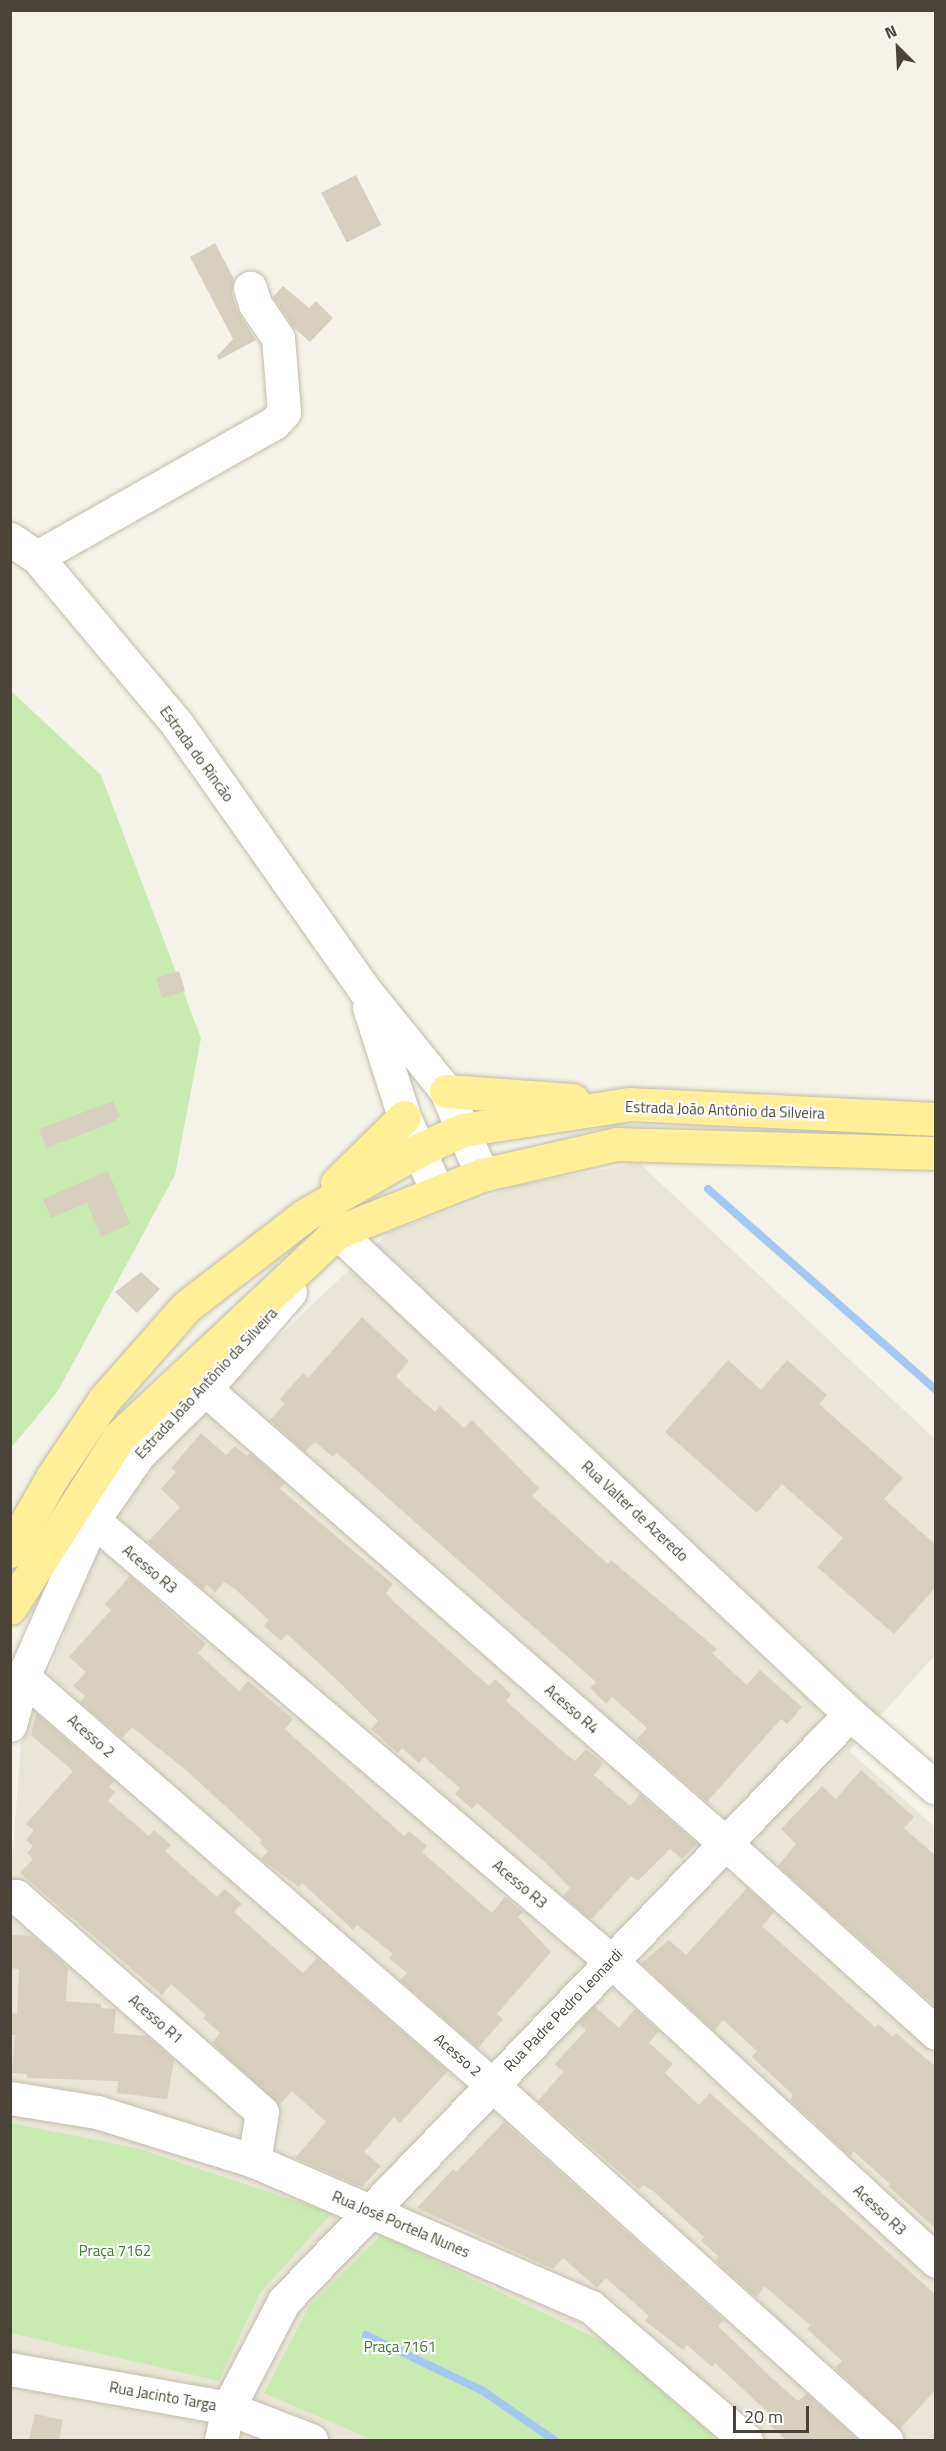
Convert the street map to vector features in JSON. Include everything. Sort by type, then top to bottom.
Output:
[{"type":"main road","points":[[446,1091],[629,1104]]},
{"type":"main road","name":"Estrada João Antônio da Silveira","points":[[10,1551],[53,1476],[119,1383],[187,1306],[305,1215],[419,1150],[462,1130],[629,1104],[936,1119]]},
{"type":"main road","points":[[305,1215],[404,1117]]},
{"type":"main road","name":"Estrada João Antônio da Silveira","points":[[10,1608],[129,1446],[330,1237],[437,1191],[482,1175],[616,1144],[936,1153]]},
{"type":"street","points":[[37,558],[274,423],[284,412],[278,338],[255,304],[250,288]]},
{"type":"street","name":"Estrada do Rincão","points":[[10,539],[37,558],[177,724],[363,988],[446,1091],[482,1175]]},
{"type":"street","name":"Estrada do Rincão","points":[[363,988],[404,1117],[437,1191]]},
{"type":"street","name":"Estrada João Antônio da Silveira","points":[[10,1725],[23,1677],[93,1520],[129,1446],[205,1389],[274,1311],[330,1237]]},
{"type":"street","name":"Rua Valter de Azeredo","points":[[330,1237],[850,1714],[936,1788]]},
{"type":"street","name":"Acesso R4","points":[[205,1389],[725,1843],[936,2033]]},
{"type":"street","name":"Acesso R3","points":[[93,1520],[611,1961],[936,2261]]},
{"type":"street","name":"Acesso 2","points":[[23,1677],[491,2084],[886,2440]]},
{"type":"street","name":"Rua Padre Pedro Leonardi","points":[[221,2440],[228,2408],[284,2301],[369,2210],[850,1714]]},
{"type":"street","name":"Acesso R1","points":[[10,1896],[16,1896],[262,2112],[254,2161]]},
{"type":"street","name":"Rua José Portela Nunes","points":[[10,2097],[97,2112],[254,2161],[591,2307],[746,2440]]},
{"type":"street","name":"Rua Jacinto Targa","points":[[10,2369],[228,2408],[311,2440]]},
{"type":"shaded area","points":[[639,1163],[935,1439],[935,1655],[849,1751],[935,1827],[935,2440],[11,2440],[10,1889],[21,1741],[101,1543],[148,1460],[389,1232],[518,1185]]},
{"type":"green space","points":[[10,690],[101,775],[201,1038],[175,1175],[58,1391],[11,1448]]},
{"type":"green space","name":"Praça 7162","points":[[11,2123],[136,2148],[332,2213],[260,2293],[219,2381],[11,2333]]},
{"type":"green space","name":"Praça 7161","points":[[381,2235],[608,2344],[718,2440],[373,2440],[264,2393],[309,2306]]},
{"type":"building","points":[[356,175],[381,225],[347,243],[321,193]]},
{"type":"building","points":[[215,243],[234,279],[232,293],[237,310],[256,340],[219,360],[217,356],[233,339],[190,257]]},
{"type":"building","points":[[283,286],[309,308],[316,301],[333,318],[310,342],[293,327],[273,297]]},
{"type":"building","points":[[179,971],[185,991],[162,998],[156,978]]},
{"type":"building","points":[[113,1101],[120,1116],[114,1122],[46,1148],[39,1129]]},
{"type":"building","points":[[108,1171],[130,1224],[101,1237],[87,1203],[51,1218],[43,1199]]},
{"type":"building","points":[[141,1272],[160,1289],[137,1313],[115,1292]]},
{"type":"building","points":[[362,1317],[409,1361],[396,1376],[400,1381],[435,1412],[440,1406],[464,1428],[472,1420],[539,1488],[532,1496],[608,1564],[611,1560],[717,1649],[712,1653],[747,1685],[760,1670],[802,1707],[787,1724],[781,1719],[707,1802],[636,1740],[647,1728],[612,1697],[606,1704],[590,1688],[596,1682],[337,1453],[333,1457],[315,1442],[305,1452],[270,1420],[285,1404],[280,1399],[303,1373],[308,1378]]},
{"type":"building","points":[[728,1360],[761,1390],[787,1360],[827,1395],[819,1404],[903,1478],[884,1499],[936,1545],[936,1587],[894,1634],[817,1567],[843,1538],[782,1484],[757,1513],[665,1432]]},
{"type":"building","points":[[201,1433],[226,1455],[235,1446],[247,1456],[250,1453],[285,1483],[280,1489],[393,1584],[386,1593],[394,1602],[489,1686],[495,1679],[511,1694],[506,1701],[566,1754],[575,1761],[586,1749],[603,1764],[594,1775],[630,1806],[640,1794],[697,1844],[682,1859],[670,1849],[638,1881],[631,1876],[591,1920],[563,1896],[570,1888],[547,1864],[477,1803],[472,1809],[455,1794],[460,1788],[424,1757],[419,1763],[402,1748],[398,1753],[371,1729],[378,1721],[287,1634],[281,1641],[264,1626],[269,1620],[235,1589],[224,1582],[215,1593],[207,1585],[203,1589],[148,1542],[180,1507],[161,1489],[176,1472],[171,1468]]},
{"type":"building","points":[[130,1576],[206,1644],[198,1653],[239,1691],[248,1681],[293,1719],[285,1729],[404,1836],[409,1831],[427,1846],[422,1852],[492,1913],[505,1897],[523,1912],[518,1917],[551,1952],[497,2014],[503,2019],[478,2048],[400,1980],[407,1973],[389,1958],[393,1954],[357,1925],[353,1930],[302,1883],[299,1887],[261,1859],[268,1851],[260,1843],[262,1840],[187,1771],[132,1727],[122,1738],[80,1702],[85,1696],[73,1686],[86,1672],[69,1657],[111,1610],[105,1604]]},
{"type":"building","points":[[36,1713],[114,1781],[109,1787],[115,1792],[108,1801],[149,1836],[154,1830],[171,1845],[165,1851],[217,1897],[225,1889],[242,1904],[234,1912],[303,1973],[317,1958],[448,2071],[400,2123],[394,2117],[364,2152],[381,2166],[362,2187],[295,2158],[326,2122],[292,2091],[279,2105],[212,2043],[220,2033],[203,2018],[206,2015],[171,1984],[162,1995],[20,1873],[33,1859],[27,1853],[33,1846],[26,1840],[34,1830],[26,1824],[73,1771],[31,1735]]},
{"type":"building","points":[[861,1770],[914,1817],[904,1828],[936,1856],[936,2007],[778,1866],[796,1844],[781,1829],[822,1786],[836,1799]]},
{"type":"building","points":[[747,1888],[774,1912],[762,1926],[875,2027],[878,2024],[893,2037],[896,2033],[936,2067],[936,2229],[853,2151],[850,2156],[791,2101],[792,2094],[752,2057],[757,2051],[723,2020],[714,2031],[641,1963],[669,1940],[686,1955]]},
{"type":"building","points":[[10,1935],[33,1936],[68,1967],[66,2001],[101,2004],[101,2008],[116,2009],[114,2033],[147,2036],[174,2060],[167,2099],[117,2093],[118,2081],[27,2078],[27,2074],[12,2073],[15,2035],[10,2035],[10,2013],[17,2014],[19,1969],[10,1968]]},
{"type":"building","points":[[594,2006],[619,2028],[635,2009],[659,2031],[649,2043],[673,2064],[665,2073],[699,2105],[710,2093],[936,2295],[936,2389],[900,2429],[835,2368],[842,2361],[807,2329],[810,2325],[764,2286],[757,2298],[715,2260],[719,2257],[701,2241],[704,2237],[653,2191],[643,2185],[639,2189],[538,2101],[563,2072],[555,2064],[586,2030],[578,2023]]},
{"type":"building","points":[[504,2122],[724,2320],[718,2326],[773,2379],[798,2401],[807,2394],[859,2440],[786,2440],[770,2425],[776,2420],[715,2363],[712,2367],[687,2345],[683,2350],[645,2321],[649,2316],[606,2278],[597,2288],[563,2258],[553,2269],[417,2208],[453,2169],[456,2172]]},
{"type":"building","points":[[35,2414],[63,2420],[59,2440],[29,2440]]},
{"type":"waterway","points":[[708,1189],[936,1390]]},
{"type":"waterway","points":[[366,2335],[483,2391],[554,2440]]}]
